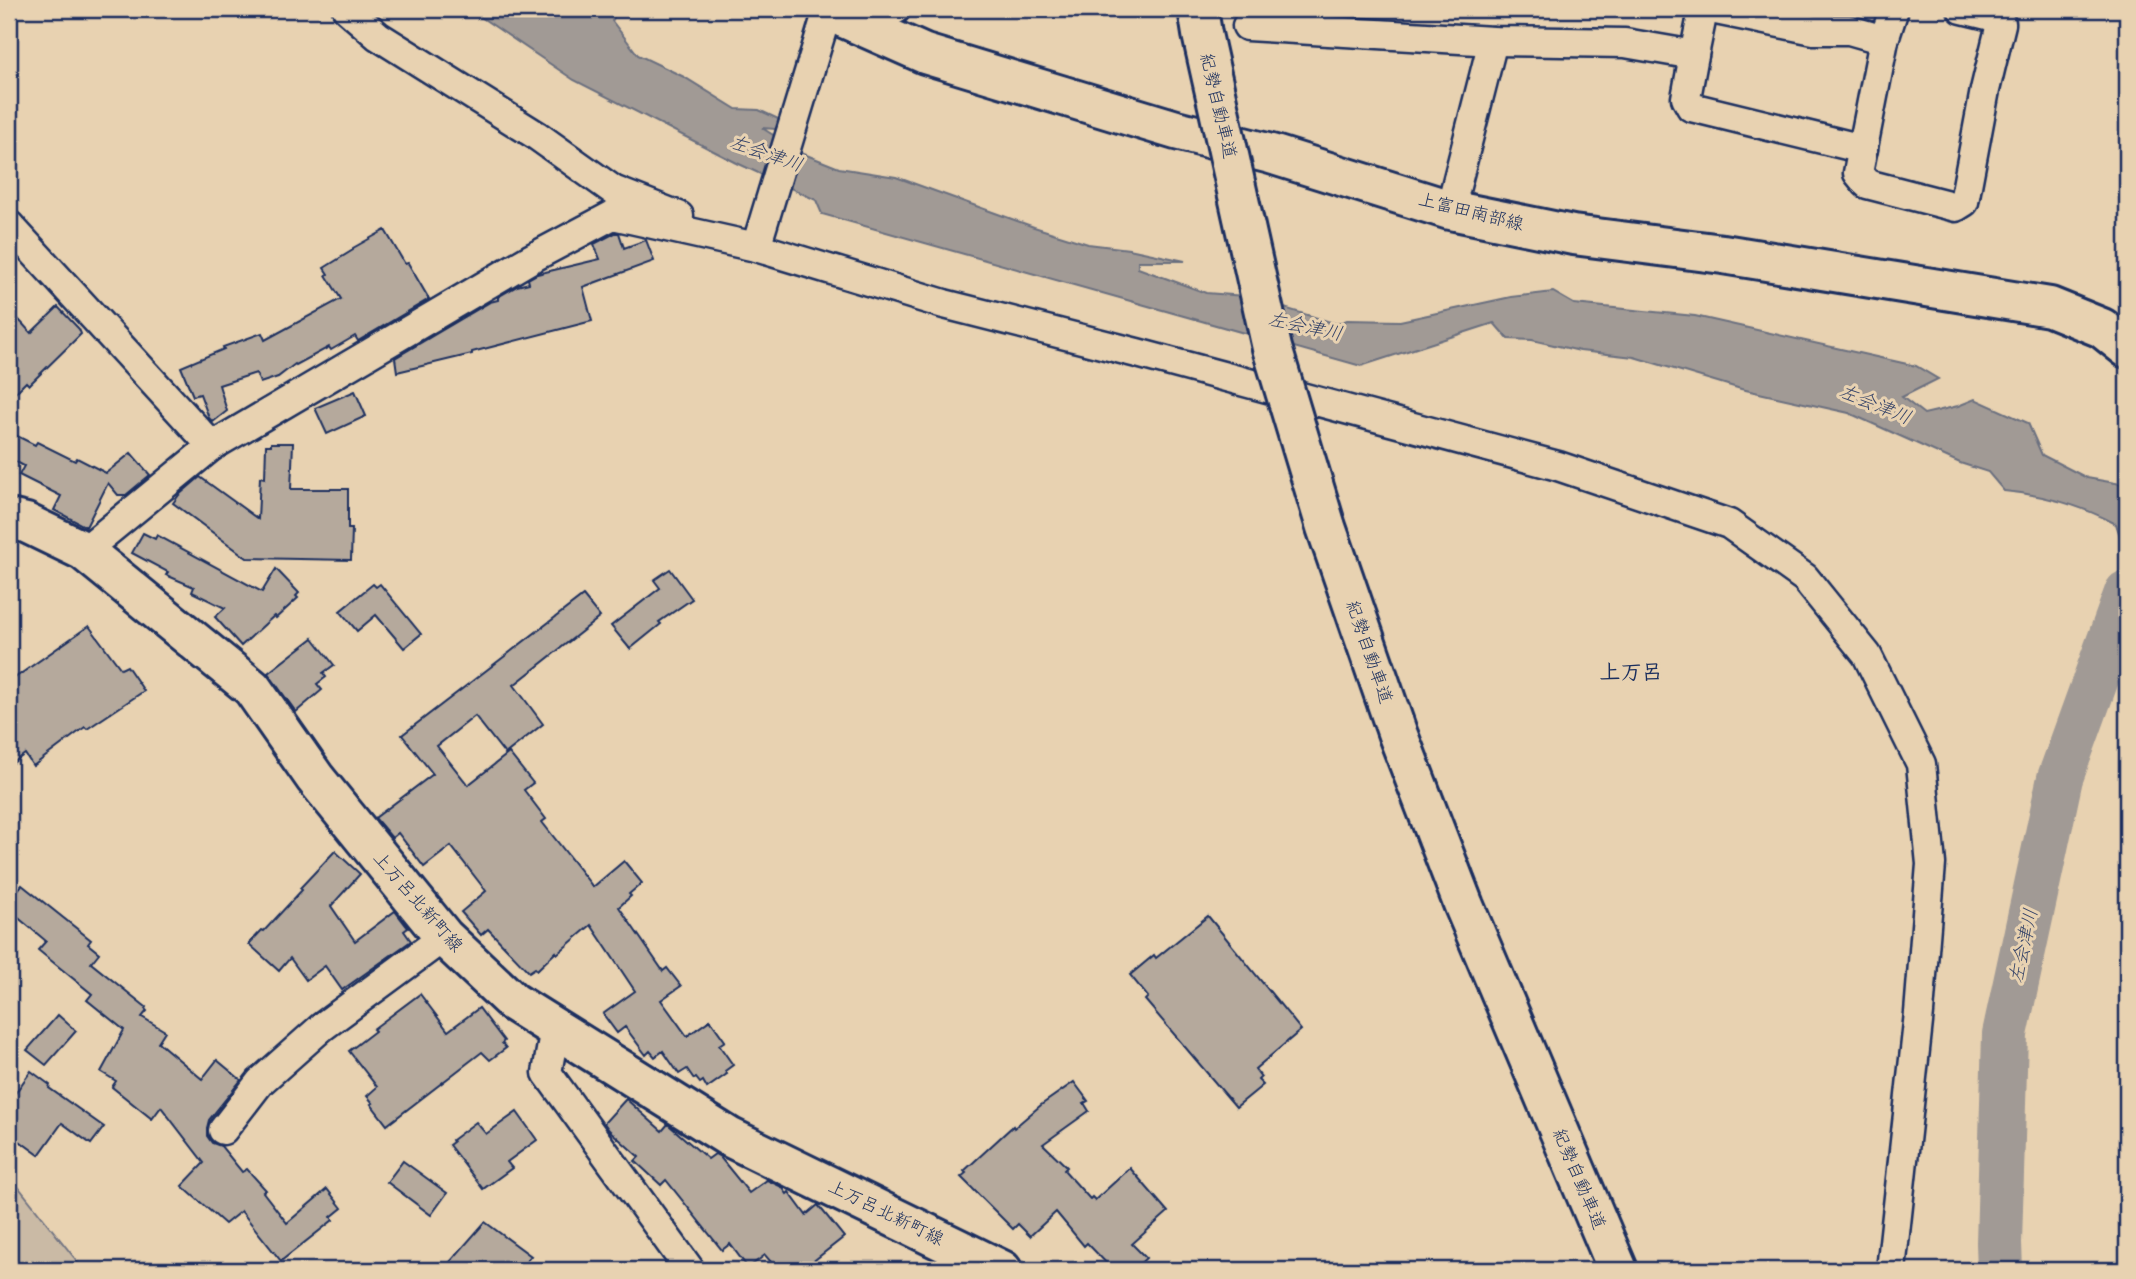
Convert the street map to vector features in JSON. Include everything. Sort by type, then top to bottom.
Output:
[{"type":"main road","name":"紀勢自動車道","points":[[1198,9],[1272,348],[1326,527],[1398,735],[1464,906],[1618,1270]]},
{"type":"main road","name":"上富田南部線","points":[[831,20],[925,54],[1176,130],[1271,154],[1450,210],[1573,235],[1723,254],[2050,307],[2102,328],[2127,348]]},
{"type":"main road","name":"上万呂北新町線","points":[[9,519],[26,523],[85,551],[251,688],[314,778],[444,937],[513,1002],[729,1137],[1002,1270]]},
{"type":"street","points":[[347,9],[378,36],[536,135],[613,190],[760,235],[944,304],[1558,466],[1728,524],[1805,578],[1867,655],[1920,764],[1931,864],[1919,1013],[1891,1270]]},
{"type":"street","points":[[760,235],[831,20],[896,9]]},
{"type":"street","points":[[1863,149],[1691,107],[1686,98],[1694,55],[1703,11],[1710,9],[1814,30],[1849,30],[1884,40]]},
{"type":"street","points":[[1894,9],[1884,40],[1858,173],[1867,184],[1956,207],[1964,202],[1985,90],[2001,24],[1991,16],[1962,9]]},
{"type":"street","points":[[1247,26],[1493,41],[1625,43],[1694,55]]},
{"type":"street","points":[[1450,210],[1493,41]]},
{"type":"street","points":[[85,551],[212,446],[532,258],[613,215],[760,235]]},
{"type":"street","points":[[9,225],[212,446]]},
{"type":"street","points":[[223,1130],[260,1082],[322,1027],[444,937]]},
{"type":"street","points":[[555,1028],[547,1073],[690,1270]]},
{"type":"shaded area","points":[[9,1175],[84,1270],[9,1270]]},
{"type":"water","points":[[473,9],[614,9],[616,13],[612,21],[638,55],[684,77],[736,109],[759,110],[804,131],[762,128],[804,154],[839,168],[896,177],[1088,244],[1129,249],[1185,261],[1138,261],[1138,268],[1206,293],[1245,296],[1337,324],[1347,320],[1400,321],[1511,297],[1553,292],[1574,304],[1695,316],[1916,366],[1938,379],[1902,397],[1924,414],[1975,399],[2028,423],[2042,455],[2087,478],[2127,485],[2127,560],[2123,572],[2122,542],[2116,524],[2062,502],[2004,491],[1988,472],[1960,463],[1849,413],[1741,389],[1634,357],[1580,351],[1532,340],[1508,339],[1494,323],[1361,366],[822,214],[816,200],[574,80],[475,13]]},
{"type":"building","points":[[385,230],[429,299],[358,341],[355,336],[331,350],[329,347],[295,364],[278,377],[260,383],[256,373],[219,385],[227,411],[213,422],[200,394],[193,396],[181,367],[224,349],[223,347],[262,333],[265,340],[341,299],[324,268]]},
{"type":"building","points":[[619,233],[624,248],[646,240],[654,261],[583,287],[592,321],[397,372],[395,358],[490,302],[498,300],[498,297],[517,286],[529,283],[528,279],[537,274],[600,259],[594,244]]},
{"type":"building","points":[[58,307],[81,334],[29,385],[26,382],[9,399],[9,309],[31,333]]},
{"type":"building","points":[[355,391],[366,416],[327,434],[315,408]]},
{"type":"building","points":[[9,432],[35,445],[37,442],[75,461],[77,458],[106,473],[131,453],[150,475],[126,495],[118,495],[108,483],[86,527],[54,510],[61,496],[19,475],[24,466],[9,458]]},
{"type":"building","points":[[293,443],[291,489],[348,489],[348,529],[352,529],[351,560],[247,558],[173,503],[200,477],[258,519],[260,477],[265,478],[266,445]]},
{"type":"building","points":[[143,533],[155,539],[157,535],[262,592],[276,569],[299,593],[296,596],[298,598],[241,646],[215,617],[225,608],[192,592],[194,587],[166,575],[168,572],[132,553]]},
{"type":"building","points":[[670,569],[692,599],[659,622],[661,624],[630,649],[611,626],[660,588],[654,580]]},
{"type":"building","points":[[373,584],[376,587],[380,584],[421,634],[404,648],[376,615],[357,631],[340,611]]},
{"type":"building","points":[[583,596],[600,617],[514,685],[543,724],[505,754],[475,716],[437,746],[468,785],[509,753],[533,783],[524,790],[546,819],[542,822],[593,887],[624,861],[642,883],[619,907],[663,971],[667,968],[681,986],[661,1000],[687,1036],[710,1020],[725,1041],[719,1045],[733,1065],[725,1071],[727,1074],[707,1088],[703,1081],[700,1083],[694,1079],[687,1069],[679,1074],[663,1051],[655,1057],[650,1051],[646,1055],[625,1027],[617,1033],[603,1014],[635,991],[591,925],[537,970],[535,968],[529,972],[488,929],[481,935],[461,912],[486,891],[451,846],[424,867],[398,833],[392,838],[375,818],[433,774],[402,735]]},
{"type":"building","points":[[89,626],[121,669],[127,666],[144,691],[87,729],[85,727],[33,766],[25,754],[9,766],[9,682]]},
{"type":"building","points":[[313,638],[334,665],[323,673],[326,677],[317,684],[322,690],[296,712],[268,673]]},
{"type":"building","points":[[335,851],[360,874],[331,906],[355,941],[395,911],[408,928],[404,931],[411,941],[342,990],[325,966],[306,980],[290,958],[279,971],[249,944],[302,890],[300,888]]},
{"type":"building","points":[[22,885],[91,940],[88,944],[99,953],[91,963],[146,1007],[147,1011],[142,1017],[165,1031],[158,1042],[202,1079],[217,1060],[241,1080],[209,1120],[207,1136],[212,1143],[221,1146],[242,1172],[247,1169],[266,1190],[263,1192],[287,1223],[327,1189],[342,1208],[331,1217],[333,1220],[281,1261],[241,1211],[225,1224],[182,1186],[204,1163],[161,1107],[152,1119],[112,1087],[116,1081],[101,1072],[124,1030],[87,1000],[92,994],[38,950],[46,941],[9,910],[9,900]]},
{"type":"building","points":[[1208,916],[1301,1030],[1255,1069],[1261,1077],[1258,1080],[1263,1085],[1236,1107],[1145,1000],[1148,997],[1130,975],[1154,955],[1156,958]]},
{"type":"building","points":[[420,994],[448,1031],[479,1008],[504,1041],[502,1043],[506,1048],[490,1060],[482,1052],[387,1125],[367,1096],[377,1087],[349,1051],[375,1031],[373,1029]]},
{"type":"building","points":[[58,1015],[76,1031],[46,1065],[27,1050]]},
{"type":"building","points":[[31,1071],[50,1085],[49,1088],[104,1127],[91,1144],[62,1123],[39,1155],[10,1134],[17,1124],[9,1119],[9,1102]]},
{"type":"building","points":[[1074,1082],[1088,1101],[1084,1103],[1089,1111],[1043,1144],[1067,1167],[1064,1170],[1090,1199],[1092,1197],[1095,1200],[1130,1168],[1168,1212],[1132,1244],[1146,1258],[1133,1270],[1113,1270],[1087,1243],[1084,1246],[1056,1212],[1030,1236],[1018,1224],[1013,1229],[961,1177],[966,1173],[964,1171],[1013,1126],[1014,1128]]},
{"type":"building","points":[[626,1099],[662,1131],[668,1124],[708,1159],[715,1154],[720,1157],[749,1193],[767,1180],[782,1187],[787,1194],[789,1192],[806,1215],[818,1205],[844,1237],[802,1270],[778,1270],[765,1255],[748,1268],[730,1244],[722,1250],[666,1180],[661,1185],[635,1161],[639,1157],[609,1130],[604,1123]]},
{"type":"building","points":[[517,1112],[537,1140],[507,1162],[512,1168],[483,1189],[449,1145],[476,1122],[486,1134]]},
{"type":"building","points":[[403,1161],[447,1193],[431,1215],[387,1182]]},
{"type":"building","points":[[485,1222],[531,1256],[519,1270],[443,1270]]},
{"type":"waterway","name":"左会津川","points":[[2000,1270],[2005,1034],[2060,778],[2127,593]]},
{"type":"district","name":"上万呂","points":[[1631,672]]}]
